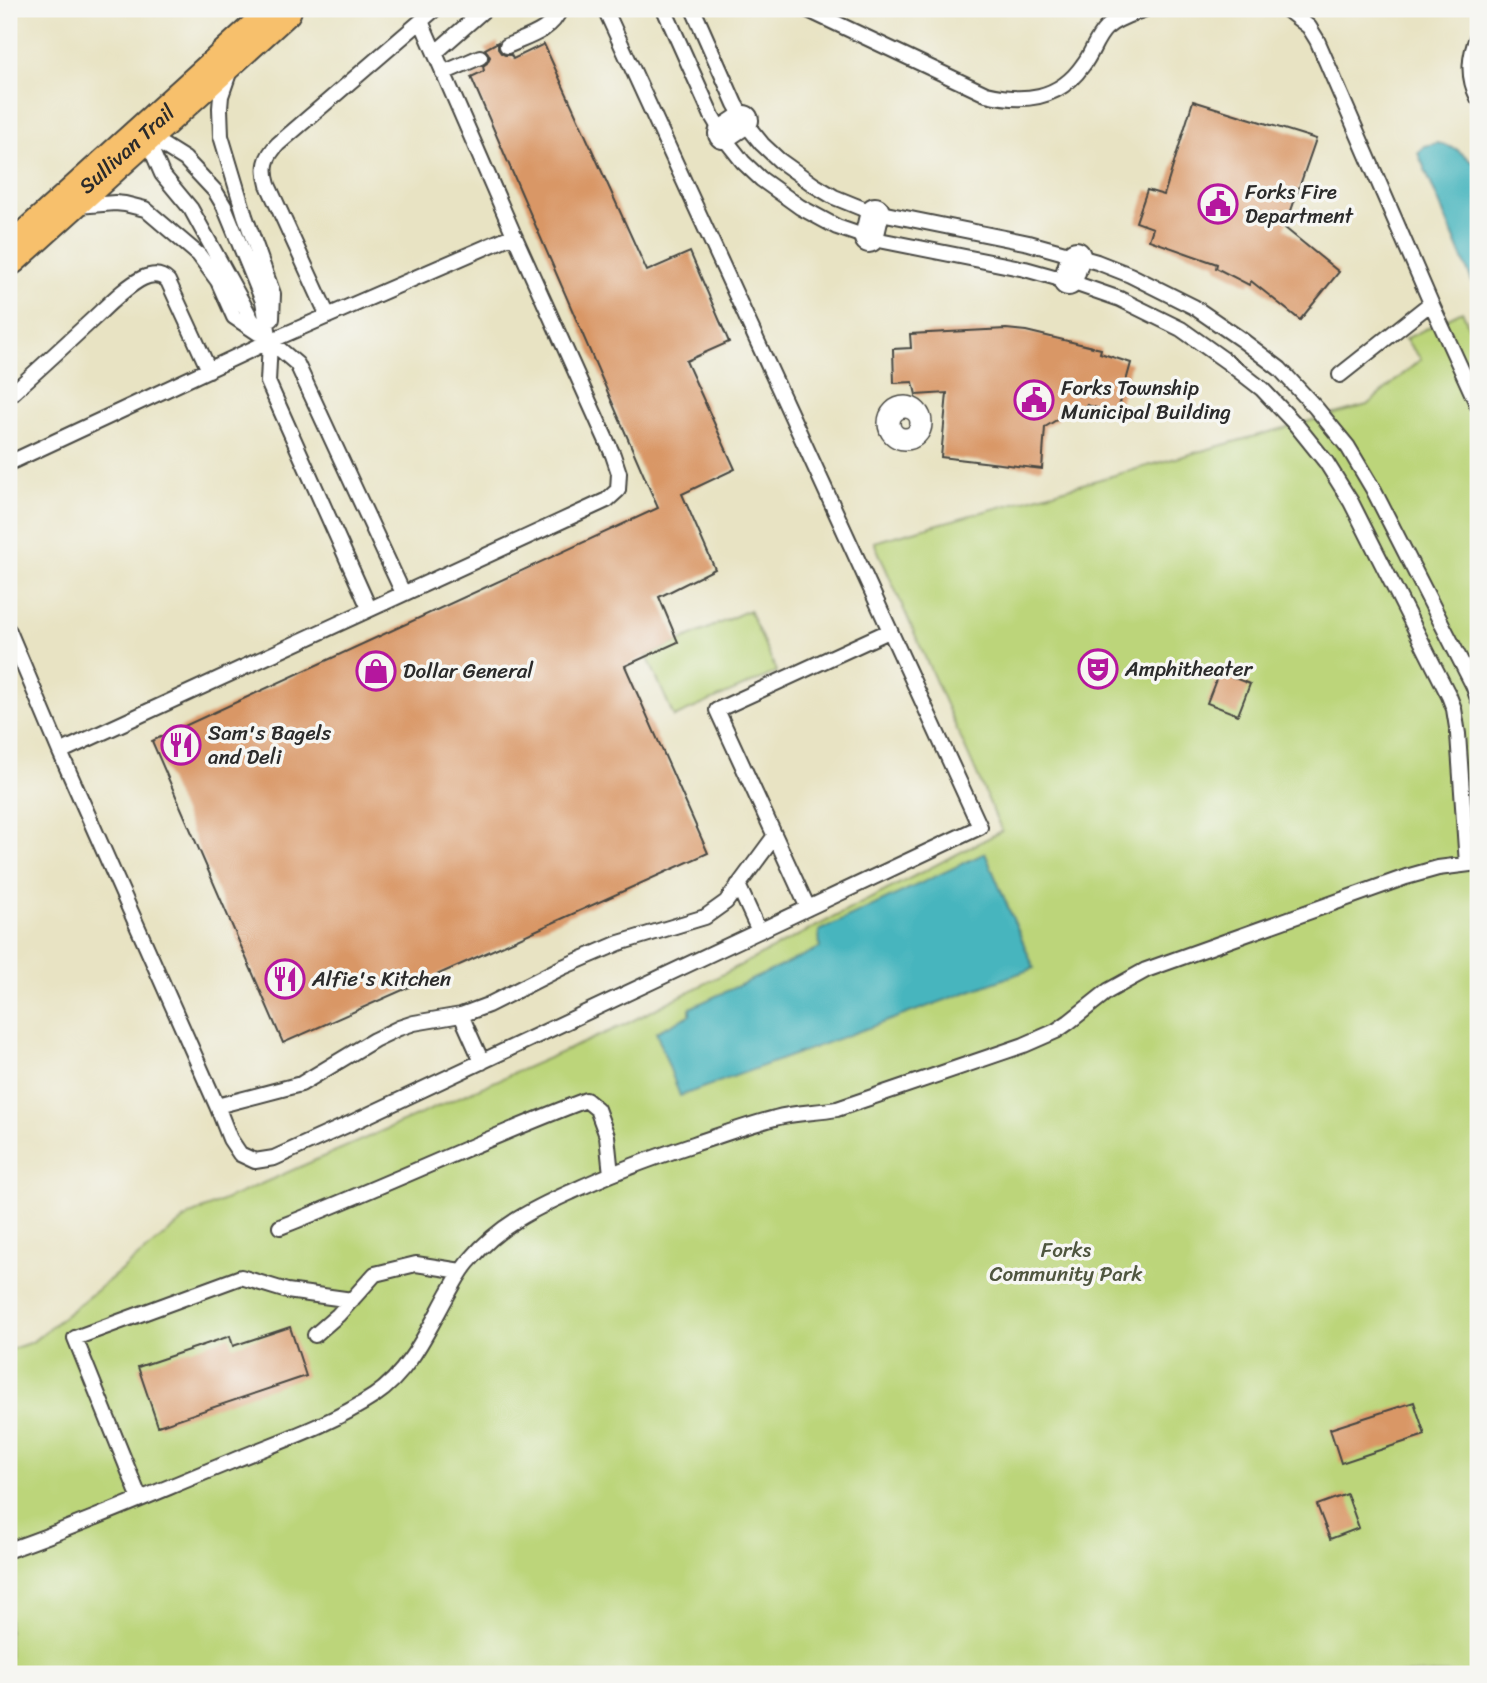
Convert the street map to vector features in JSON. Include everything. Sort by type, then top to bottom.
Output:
[{"type":"main road","name":"Sullivan Trail","points":[[9,256],[282,9]]},
{"type":"lane","points":[[328,316],[268,185],[265,171],[268,157],[278,144],[435,9]]},
{"type":"lane","points":[[435,53],[485,9]]},
{"type":"lane","points":[[507,46],[545,28],[560,9]]},
{"type":"lane","points":[[9,631],[230,1139],[240,1154],[254,1161],[274,1158],[979,827],[605,9]]},
{"type":"lane","points":[[664,9],[712,116],[762,144],[793,171],[872,225],[1025,269],[1072,268],[1130,275],[1194,307],[1280,369],[1348,447],[1373,489],[1478,699]]},
{"type":"lane","points":[[9,1550],[48,1537],[325,1422],[375,1395],[395,1378],[424,1338],[470,1259],[520,1216],[611,1174],[656,1157],[775,1118],[837,1109],[1024,1045],[1056,1031],[1108,991],[1146,970],[1406,877],[1438,868],[1473,863],[1457,721],[1452,702],[1350,502],[1326,462],[1297,426],[1262,388],[1181,329],[1120,299],[1029,243],[872,225],[837,227],[778,192],[743,162],[733,127],[735,104],[693,9]]},
{"type":"lane","points":[[806,9],[986,94],[1004,99],[1019,99],[1049,93],[1069,82],[1084,64],[1107,27],[1145,9]]},
{"type":"lane","points":[[1286,9],[1309,27],[1317,40],[1478,406]]},
{"type":"lane","points":[[60,752],[607,500],[618,490],[619,473],[614,455],[421,21]]},
{"type":"lane","points":[[1478,35],[1469,70],[1478,98]]},
{"type":"lane","points":[[245,43],[232,65],[221,96],[221,136],[239,198],[273,294],[268,382],[369,608]]},
{"type":"lane","points":[[443,73],[480,57]]},
{"type":"lane","points":[[144,134],[162,174],[191,209],[252,320],[270,341]]},
{"type":"lane","points":[[144,134],[186,159],[220,198],[263,301],[270,341]]},
{"type":"lane","points":[[57,213],[105,202],[145,209],[200,255],[218,281],[234,317],[270,341],[297,364],[403,593]]},
{"type":"lane","points":[[9,463],[270,341],[514,235]]},
{"type":"lane","points":[[9,396],[103,310],[136,282],[151,275],[164,277],[168,281],[209,370]]},
{"type":"lane","points":[[1340,375],[1431,303]]},
{"type":"lane","points":[[808,908],[717,710],[889,631]]},
{"type":"lane","points":[[217,1107],[301,1084],[399,1028],[461,1015],[627,940],[705,917],[726,902],[774,837]]},
{"type":"lane","points":[[738,885],[759,931]]},
{"type":"lane","points":[[461,1015],[482,1062]]},
{"type":"lane","points":[[280,1227],[586,1100],[597,1109],[607,1136],[611,1174]]},
{"type":"lane","points":[[315,1335],[338,1315],[375,1274],[416,1264],[461,1271]]},
{"type":"lane","points":[[140,1499],[75,1338],[242,1277],[287,1291],[352,1300]]},
{"type":"green space","name":"Forks Community Park","points":[[1462,311],[1478,348],[1478,1674],[9,1674],[9,1350],[32,1342],[190,1215],[626,1024],[1002,831],[874,542],[1367,405],[1421,359],[1405,339]]},
{"type":"green space","points":[[749,610],[777,672],[674,717],[647,656]]},
{"type":"water","points":[[1438,143],[1456,149],[1478,166],[1478,295],[1418,153],[1424,146]]},
{"type":"water","points":[[985,853],[1034,968],[680,1096],[656,1032],[690,1015],[690,1008],[820,948],[819,931]]},
{"type":"building","points":[[498,42],[501,53],[511,55],[513,59],[544,44],[647,271],[690,252],[729,342],[686,361],[735,469],[682,494],[715,569],[659,597],[678,642],[625,666],[708,853],[283,1043],[152,741],[658,508],[471,77],[484,71],[483,66],[490,57],[485,49]]},
{"type":"building","name":"Forks Fire Department","points":[[1193,101],[1316,139],[1285,228],[1339,272],[1300,320],[1251,281],[1249,285],[1216,268],[1217,264],[1149,240],[1153,228],[1136,222],[1147,190],[1164,195]]},
{"type":"building","name":"Forks Township Municipal Building","points":[[1006,329],[1026,331],[1101,349],[1100,353],[1131,363],[1117,414],[1087,405],[1086,410],[1070,405],[1058,419],[1045,427],[1042,469],[941,457],[947,393],[916,395],[913,382],[894,383],[893,349],[911,348],[910,334]]},
{"type":"building","points":[[1219,672],[1250,684],[1238,715],[1207,703]]},
{"type":"building","points":[[290,1327],[306,1376],[158,1426],[138,1367],[230,1336],[233,1346]]},
{"type":"building","points":[[1414,1402],[1425,1435],[1341,1463],[1330,1429]]},
{"type":"building","points":[[1347,1494],[1359,1528],[1330,1539],[1317,1505]]},
{"type":"place","name":"Forks Fire Department","points":[[1218,204]]},
{"type":"place","name":"Forks Township Municipal Building","points":[[1034,400]]},
{"type":"place","name":"Amphitheater","points":[[1098,669]]},
{"type":"place","name":"Dollar General","points":[[376,671]]},
{"type":"place","name":"Sam's Bagels and Deli","points":[[181,745]]},
{"type":"place","name":"Alfie's Kitchen","points":[[285,979]]}]
